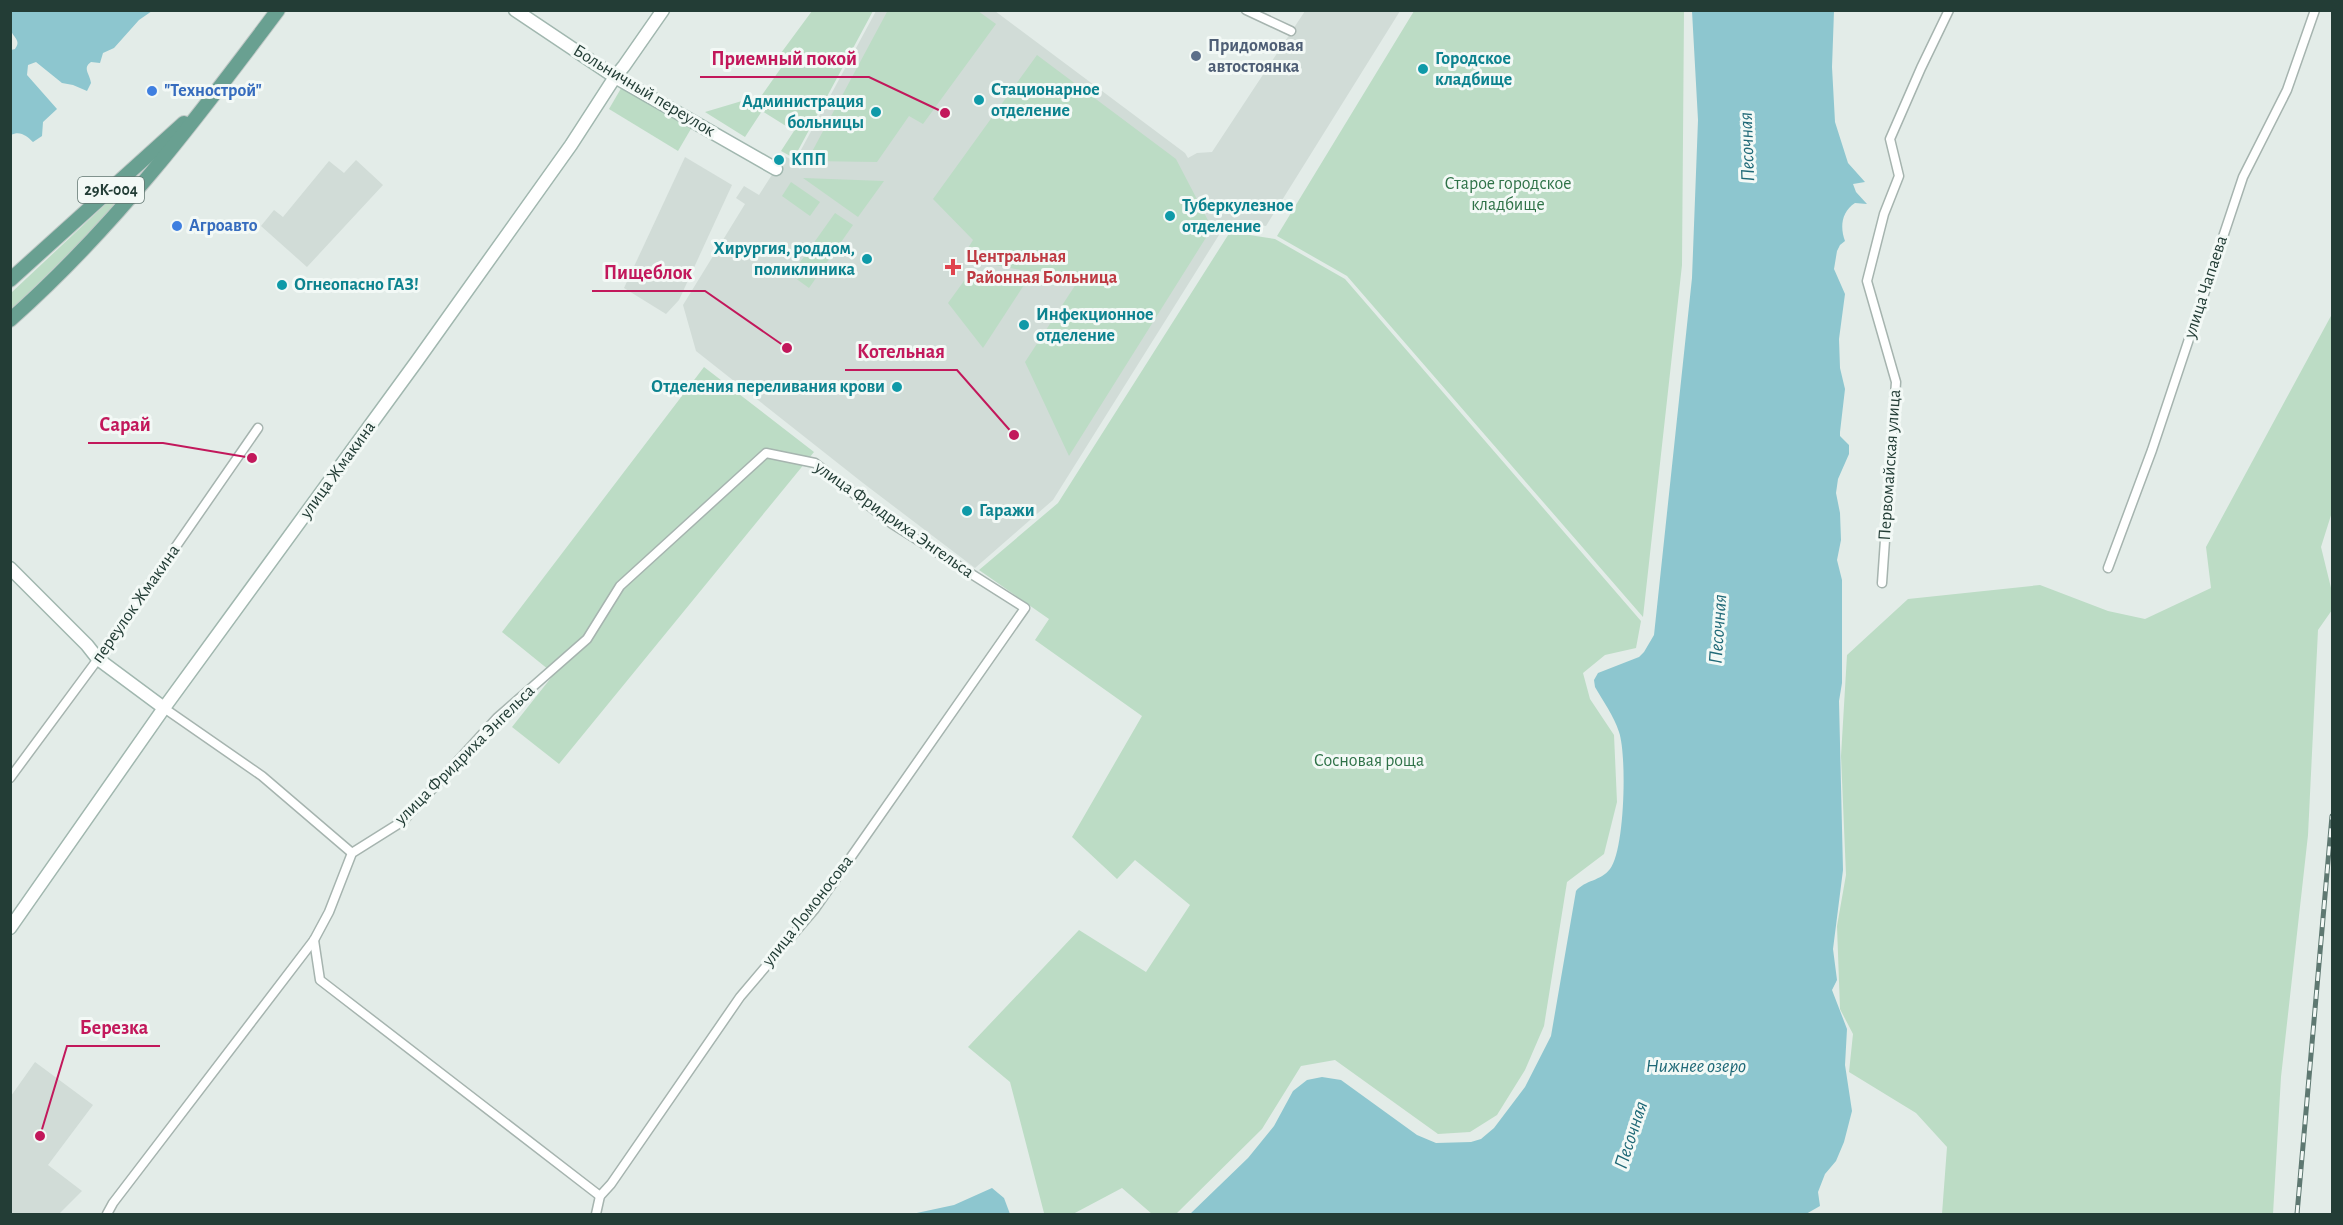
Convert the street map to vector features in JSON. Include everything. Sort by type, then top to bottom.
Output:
[{"type":"main road","name":"29К-004","points":[[10,280],[209,99],[278,10]]},
{"type":"main road","points":[[10,320],[127,204],[161,164],[209,99]]},
{"type":"main road","points":[[112,189],[127,204]]},
{"type":"street","name":"Больничный переулок","points":[[515,10],[615,76],[776,169]]},
{"type":"street","name":"улица Жмакина","points":[[10,928],[164,708],[466,293],[663,10]]},
{"type":"street","points":[[1245,10],[1291,31]]},
{"type":"street","name":"Первомайская улица","points":[[1882,584],[1896,382],[1867,280],[1884,214],[1899,176],[1890,139],[1949,10]]},
{"type":"street","name":"улица Чапаева","points":[[2108,568],[2152,450],[2243,177],[2287,90],[2315,10]]},
{"type":"street","name":"переулок Жмакина","points":[[10,778],[98,659],[258,428]]},
{"type":"street","name":"улица Фридриха Энгельса","points":[[352,853],[403,821],[497,718],[587,639],[620,586],[766,453],[815,462],[891,523],[1024,608]]},
{"type":"street","points":[[10,568],[87,645],[98,659],[262,776],[352,853],[329,912],[314,940],[113,1203],[107,1215]]},
{"type":"street","name":"улица Ломоносова","points":[[596,1215],[600,1196],[611,1184],[740,997],[814,909],[1024,608]]},
{"type":"street","points":[[314,940],[320,980],[600,1196]]},
{"type":"shaded area","name":"Центральная Районная Больница","points":[[876,11],[995,11],[1185,153],[1188,158],[1197,153],[1212,152],[1305,11],[1400,11],[1266,226],[1233,222],[1224,227],[1053,500],[975,568],[696,351],[683,305],[745,204],[736,198],[744,186],[759,195],[784,156],[795,161]]},
{"type":"shaded area","points":[[685,157],[732,185],[679,300],[666,314],[624,288]]},
{"type":"shaded area","points":[[356,160],[383,185],[307,267],[261,226],[274,210],[283,217],[329,161],[344,173]]},
{"type":"shaded area","points":[[35,1062],[93,1105],[48,1165],[82,1191],[59,1214],[11,1214],[11,1096]]},
{"type":"green space","points":[[888,10],[978,11],[996,24],[923,124],[909,116],[877,162],[807,161]]},
{"type":"green space","points":[[812,11],[873,11],[794,158],[781,151],[794,131],[762,111],[745,137],[705,112],[762,95],[788,58],[781,53]]},
{"type":"green space","name":"Старое городское кладбище","points":[[1414,11],[1684,11],[1682,265],[1643,617],[1347,276],[1277,236]]},
{"type":"green space","points":[[1037,55],[1176,159],[1212,228],[1069,456],[1025,362],[1078,281],[974,261],[965,253],[973,240],[933,199]]},
{"type":"green space","points":[[623,85],[692,127],[678,151],[609,109]]},
{"type":"green space","points":[[803,178],[884,181],[858,217]]},
{"type":"green space","points":[[791,182],[820,202],[810,216],[782,196]]},
{"type":"green space","points":[[110,200],[116,207],[11,310],[11,293]]},
{"type":"green space","points":[[835,213],[853,225],[809,288],[791,275]]},
{"type":"green space","name":"Сосновая роща","points":[[1230,232],[1275,239],[1345,279],[1641,621],[1636,648],[1605,655],[1583,673],[1590,699],[1614,735],[1617,802],[1604,854],[1567,882],[1544,1026],[1525,1070],[1497,1115],[1470,1132],[1438,1134],[1335,1060],[1301,1066],[1262,1129],[1176,1214],[1152,1214],[1122,1188],[1073,1214],[1048,1214],[1044,1213],[1010,1082],[968,1047],[1079,930],[1146,972],[1190,905],[1135,860],[1117,879],[1072,837],[1142,716],[1035,640],[1049,619],[979,570],[1058,503]]},
{"type":"green space","points":[[969,274],[1024,285],[983,348],[948,303]]},
{"type":"green space","points":[[2332,314],[2332,512],[2321,547],[2332,592],[2332,610],[2318,630],[2308,835],[2281,1077],[2273,1214],[1942,1214],[1947,1147],[1916,1113],[1849,1072],[1853,1034],[1840,1009],[1837,926],[1846,875],[1841,756],[1847,655],[1908,599],[2040,585],[2108,611],[2145,619],[2211,588],[2206,547]]},
{"type":"green space","points":[[704,367],[814,452],[559,764],[512,727],[554,674],[502,632]]},
{"type":"water","points":[[11,10],[152,11],[139,20],[114,48],[103,53],[100,63],[88,64],[91,83],[87,91],[62,83],[36,62],[28,65],[27,75],[57,109],[43,122],[42,136],[33,142],[20,133],[11,135],[11,50],[15,49],[17,40],[10,29]]},
{"type":"water","name":"Нижнее озеро","points":[[1692,11],[1834,11],[1832,67],[1835,122],[1848,163],[1865,182],[1853,184],[1856,192],[1867,204],[1855,203],[1844,216],[1842,231],[1845,241],[1837,251],[1834,269],[1845,294],[1839,339],[1840,368],[1845,389],[1840,436],[1849,445],[1849,454],[1838,479],[1836,493],[1840,513],[1841,540],[1837,560],[1842,580],[1842,683],[1839,701],[1843,870],[1833,949],[1837,980],[1832,990],[1847,1029],[1845,1065],[1852,1111],[1844,1142],[1836,1161],[1825,1174],[1818,1192],[1820,1206],[1806,1214],[1190,1214],[1248,1158],[1274,1126],[1293,1091],[1307,1080],[1322,1077],[1341,1080],[1417,1135],[1436,1143],[1471,1142],[1481,1139],[1494,1128],[1525,1087],[1551,1036],[1576,891],[1610,869],[1615,859],[1622,823],[1624,780],[1622,744],[1617,726],[1595,687],[1594,680],[1598,673],[1639,657],[1654,635],[1692,278],[1698,120]]},
{"type":"water","points":[[992,1188],[1004,1198],[1010,1214],[912,1214],[954,1205]]},
{"type":"railway","points":[[2297,1214],[2332,816]]},
{"type":"place","name":"Придомовая автостоянка","points":[[1196,56]]},
{"type":"place","name":"Городское кладбище","points":[[1423,69]]},
{"type":"place","name":"\"Технострой\"","points":[[152,91]]},
{"type":"place","name":"Стационарное отделение","points":[[979,100]]},
{"type":"place","name":"Администрация больницы","points":[[876,112]]},
{"type":"place","name":"Приемный покой","points":[[945,113]]},
{"type":"place","name":"КПП","points":[[779,160]]},
{"type":"place","name":"Туберкулезное отделение","points":[[1170,216]]},
{"type":"place","name":"Агроавто","points":[[177,226]]},
{"type":"place","name":"Хирургия, роддом, поликлиника","points":[[867,259]]},
{"type":"place","name":"Центральная Районная Больница","points":[[953,267]]},
{"type":"place","name":"Огнеопасно ГАЗ!","points":[[282,285]]},
{"type":"place","name":"Инфекционное отделение","points":[[1024,325]]},
{"type":"place","name":"Пищеблок","points":[[787,348]]},
{"type":"place","name":"Отделения переливания крови","points":[[897,387]]},
{"type":"place","name":"Котельная","points":[[1014,435]]},
{"type":"place","name":"Сарай","points":[[252,458]]},
{"type":"place","name":"Гаражи","points":[[967,511]]},
{"type":"place","name":"Березка","points":[[40,1136]]},
{"type":"water label","name":"Песочная","points":[[1747,147]]},
{"type":"water label","name":"Песочная","points":[[1718,629]]},
{"type":"water label","name":"Песочная","points":[[1631,1135]]}]
